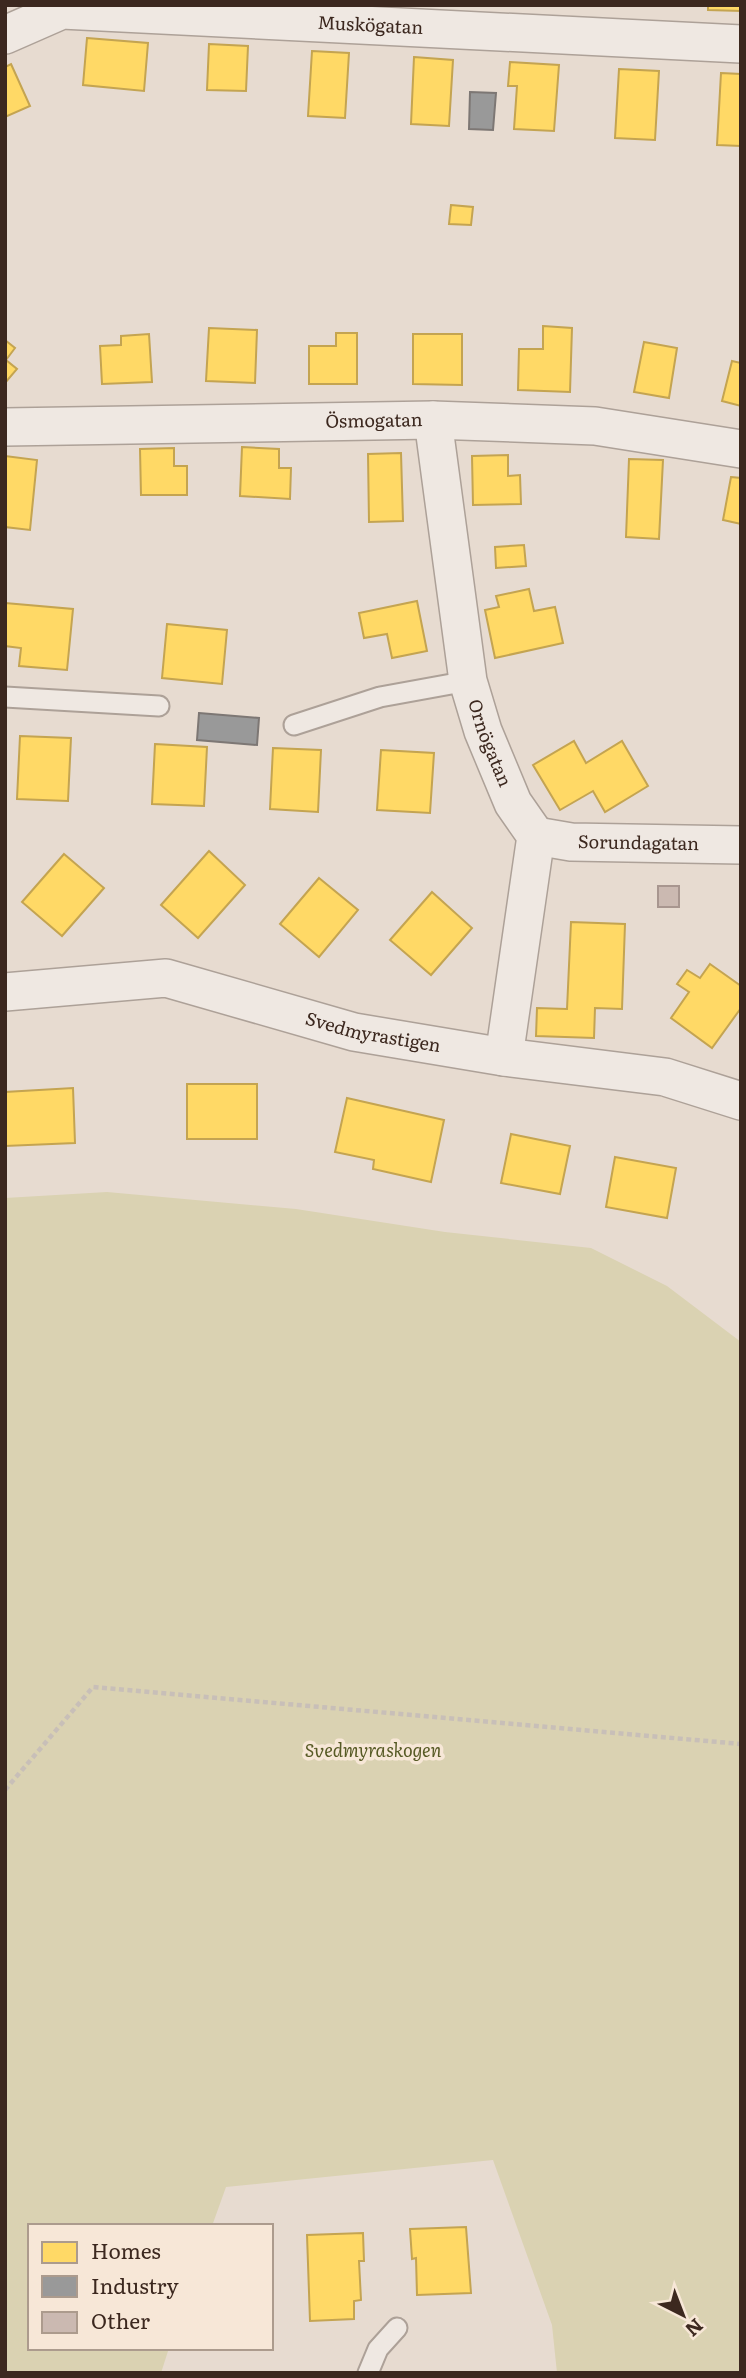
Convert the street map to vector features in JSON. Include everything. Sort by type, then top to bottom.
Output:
[{"type":"street","name":"Muskögatan","points":[[5,35],[63,8],[741,44]]},
{"type":"street","name":"Ösmogatan","points":[[5,427],[433,420],[595,426],[741,449]]},
{"type":"street","name":"Ornögatan","points":[[433,420],[468,681],[483,731],[513,803],[536,836]]},
{"type":"street","name":"Sorundagatan","points":[[536,836],[570,842],[741,845]]},
{"type":"street","points":[[504,1057],[536,836]]},
{"type":"street","name":"Svedmyrastigen","points":[[5,992],[166,978],[354,1032],[504,1057],[665,1077],[741,1101]]},
{"type":"lane","points":[[294,725],[380,697],[468,681]]},
{"type":"lane","points":[[5,697],[159,706]]},
{"type":"lane","points":[[368,2373],[378,2349],[397,2328]]},
{"type":"path","points":[[5,1790],[93,1687],[741,1744]]},
{"type":"green space","name":"Svedmyraskogen","points":[[107,1192],[296,1209],[445,1232],[591,1248],[667,1286],[741,1342],[741,2373],[557,2373],[552,2325],[493,2160],[226,2187],[213,2224],[28,2224],[28,2350],[168,2350],[161,2373],[5,2373],[5,1198]]},
{"type":"building: Homes","points":[[708,5],[741,5],[741,11],[708,10]]},
{"type":"building: Homes","points":[[87,38],[148,43],[144,91],[83,85]]},
{"type":"building: Homes","points":[[209,44],[248,46],[246,91],[207,90]]},
{"type":"building: Homes","points":[[312,51],[349,53],[345,118],[308,116]]},
{"type":"building: Homes","points":[[414,57],[453,60],[449,126],[411,124]]},
{"type":"building: Homes","points":[[510,62],[559,65],[554,131],[514,129],[517,86],[508,86]]},
{"type":"building: Homes","points":[[11,64],[30,106],[5,117],[5,67]]},
{"type":"building: Homes","points":[[619,69],[659,71],[655,140],[615,138]]},
{"type":"building: Homes","points":[[721,73],[741,74],[741,146],[717,145]]},
{"type":"building: Homes","points":[[451,205],[473,207],[471,225],[449,224]]},
{"type":"building: Homes","points":[[543,326],[572,328],[570,392],[518,390],[519,349],[543,349]]},
{"type":"building: Homes","points":[[209,328],[257,330],[255,383],[206,381]]},
{"type":"building: Homes","points":[[336,333],[357,333],[357,384],[309,384],[309,346],[336,346]]},
{"type":"building: Homes","points":[[149,334],[152,382],[102,384],[100,346],[121,345],[121,336]]},
{"type":"building: Homes","points":[[413,334],[462,334],[462,385],[413,384]]},
{"type":"building: Homes","points":[[5,340],[15,348],[6,360],[17,369],[5,383]]},
{"type":"building: Homes","points":[[644,342],[677,348],[669,398],[634,392]]},
{"type":"building: Homes","points":[[732,361],[741,363],[741,406],[722,401]]},
{"type":"building: Homes","points":[[242,447],[279,449],[279,468],[291,468],[290,499],[240,496]]},
{"type":"building: Homes","points":[[174,448],[174,466],[187,466],[187,495],[141,495],[140,449]]},
{"type":"building: Homes","points":[[401,453],[403,521],[369,522],[368,454]]},
{"type":"building: Homes","points":[[508,455],[508,476],[520,475],[521,504],[473,505],[472,456]]},
{"type":"building: Homes","points":[[5,456],[37,460],[30,530],[5,527]]},
{"type":"building: Homes","points":[[629,459],[663,460],[659,539],[626,537]]},
{"type":"building: Homes","points":[[731,477],[741,478],[741,524],[723,520]]},
{"type":"building: Homes","points":[[524,545],[526,566],[496,568],[495,547]]},
{"type":"building: Homes","points":[[529,589],[534,611],[555,607],[563,643],[495,658],[485,610],[499,607],[496,596]]},
{"type":"building: Homes","points":[[417,601],[427,651],[392,658],[387,634],[364,638],[359,613]]},
{"type":"building: Homes","points":[[5,603],[73,609],[67,670],[19,666],[21,648],[5,646]]},
{"type":"building: Homes","points":[[167,624],[227,630],[222,684],[162,678]]},
{"type":"building: Homes","points":[[20,736],[71,738],[68,801],[17,799]]},
{"type":"building: Homes","points":[[574,741],[586,763],[622,741],[648,786],[605,812],[593,791],[560,810],[533,765]]},
{"type":"building: Homes","points":[[155,744],[207,747],[204,806],[152,804]]},
{"type":"building: Homes","points":[[273,748],[321,750],[318,812],[270,809]]},
{"type":"building: Homes","points":[[381,750],[434,753],[430,813],[377,810]]},
{"type":"building: Homes","points":[[209,851],[245,885],[198,938],[161,905]]},
{"type":"building: Homes","points":[[64,854],[104,888],[62,936],[22,902]]},
{"type":"building: Homes","points":[[319,878],[358,910],[319,957],[280,924]]},
{"type":"building: Homes","points":[[432,892],[472,928],[431,975],[390,940]]},
{"type":"building: Homes","points":[[571,922],[625,924],[622,1009],[595,1008],[594,1038],[536,1036],[537,1008],[567,1009]]},
{"type":"building: Homes","points":[[710,964],[741,986],[741,1008],[712,1048],[671,1018],[689,992],[677,984],[687,970],[700,978]]},
{"type":"building: Homes","points":[[187,1084],[257,1084],[257,1139],[187,1139]]},
{"type":"building: Homes","points":[[73,1088],[75,1143],[5,1146],[5,1092]]},
{"type":"building: Homes","points":[[347,1098],[444,1120],[431,1182],[373,1169],[374,1160],[335,1152]]},
{"type":"building: Homes","points":[[511,1134],[570,1146],[560,1194],[501,1183]]},
{"type":"building: Homes","points":[[615,1157],[676,1168],[667,1218],[606,1207]]},
{"type":"building: Homes","points":[[466,2227],[471,2293],[417,2295],[416,2258],[412,2259],[410,2229]]},
{"type":"building: Homes","points":[[363,2233],[364,2261],[359,2261],[361,2300],[354,2301],[354,2319],[310,2321],[307,2235]]},
{"type":"building: Industry","points":[[470,92],[496,93],[493,130],[469,129]]},
{"type":"building: Industry","points":[[199,713],[259,718],[257,745],[197,740]]},
{"type":"building: Other","points":[[658,886],[679,886],[679,907],[658,907]]}]
